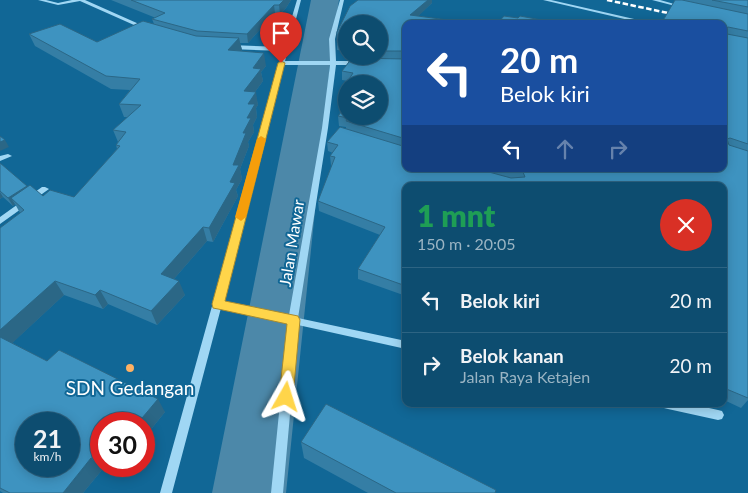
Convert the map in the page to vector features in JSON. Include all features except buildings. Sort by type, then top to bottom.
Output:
[{"type":"street","points":[[40,0],[58,4],[80,0],[153,31]]},
{"type":"street","points":[[166,493],[299,0]]},
{"type":"street","name":"Jalan Mawar","points":[[277,493],[293,320],[330,130],[333,63],[332,39],[342,0]]},
{"type":"street","points":[[545,0],[636,20]]},
{"type":"street","points":[[654,0],[690,8]]},
{"type":"street","points":[[228,47],[285,49]]},
{"type":"street","points":[[281,63],[338,63]]},
{"type":"street","points":[[0,159],[8,156]]},
{"type":"street","points":[[0,221],[45,189]]},
{"type":"street","points":[[218,304],[402,344]]},
{"type":"street","points":[[682,407],[718,415]]},
{"type":"waterway","points":[[249,493],[315,55],[325,0]]},
{"type":"railway","points":[[607,0],[682,16]]},
{"type":"slow traffic","points":[[241,217],[261,139]]},
{"type":"place","name":"SDN Gedangan","points":[[130,368]]},
{"type":"route","points":[[281,63],[218,304],[293,320],[286,397]]}]
